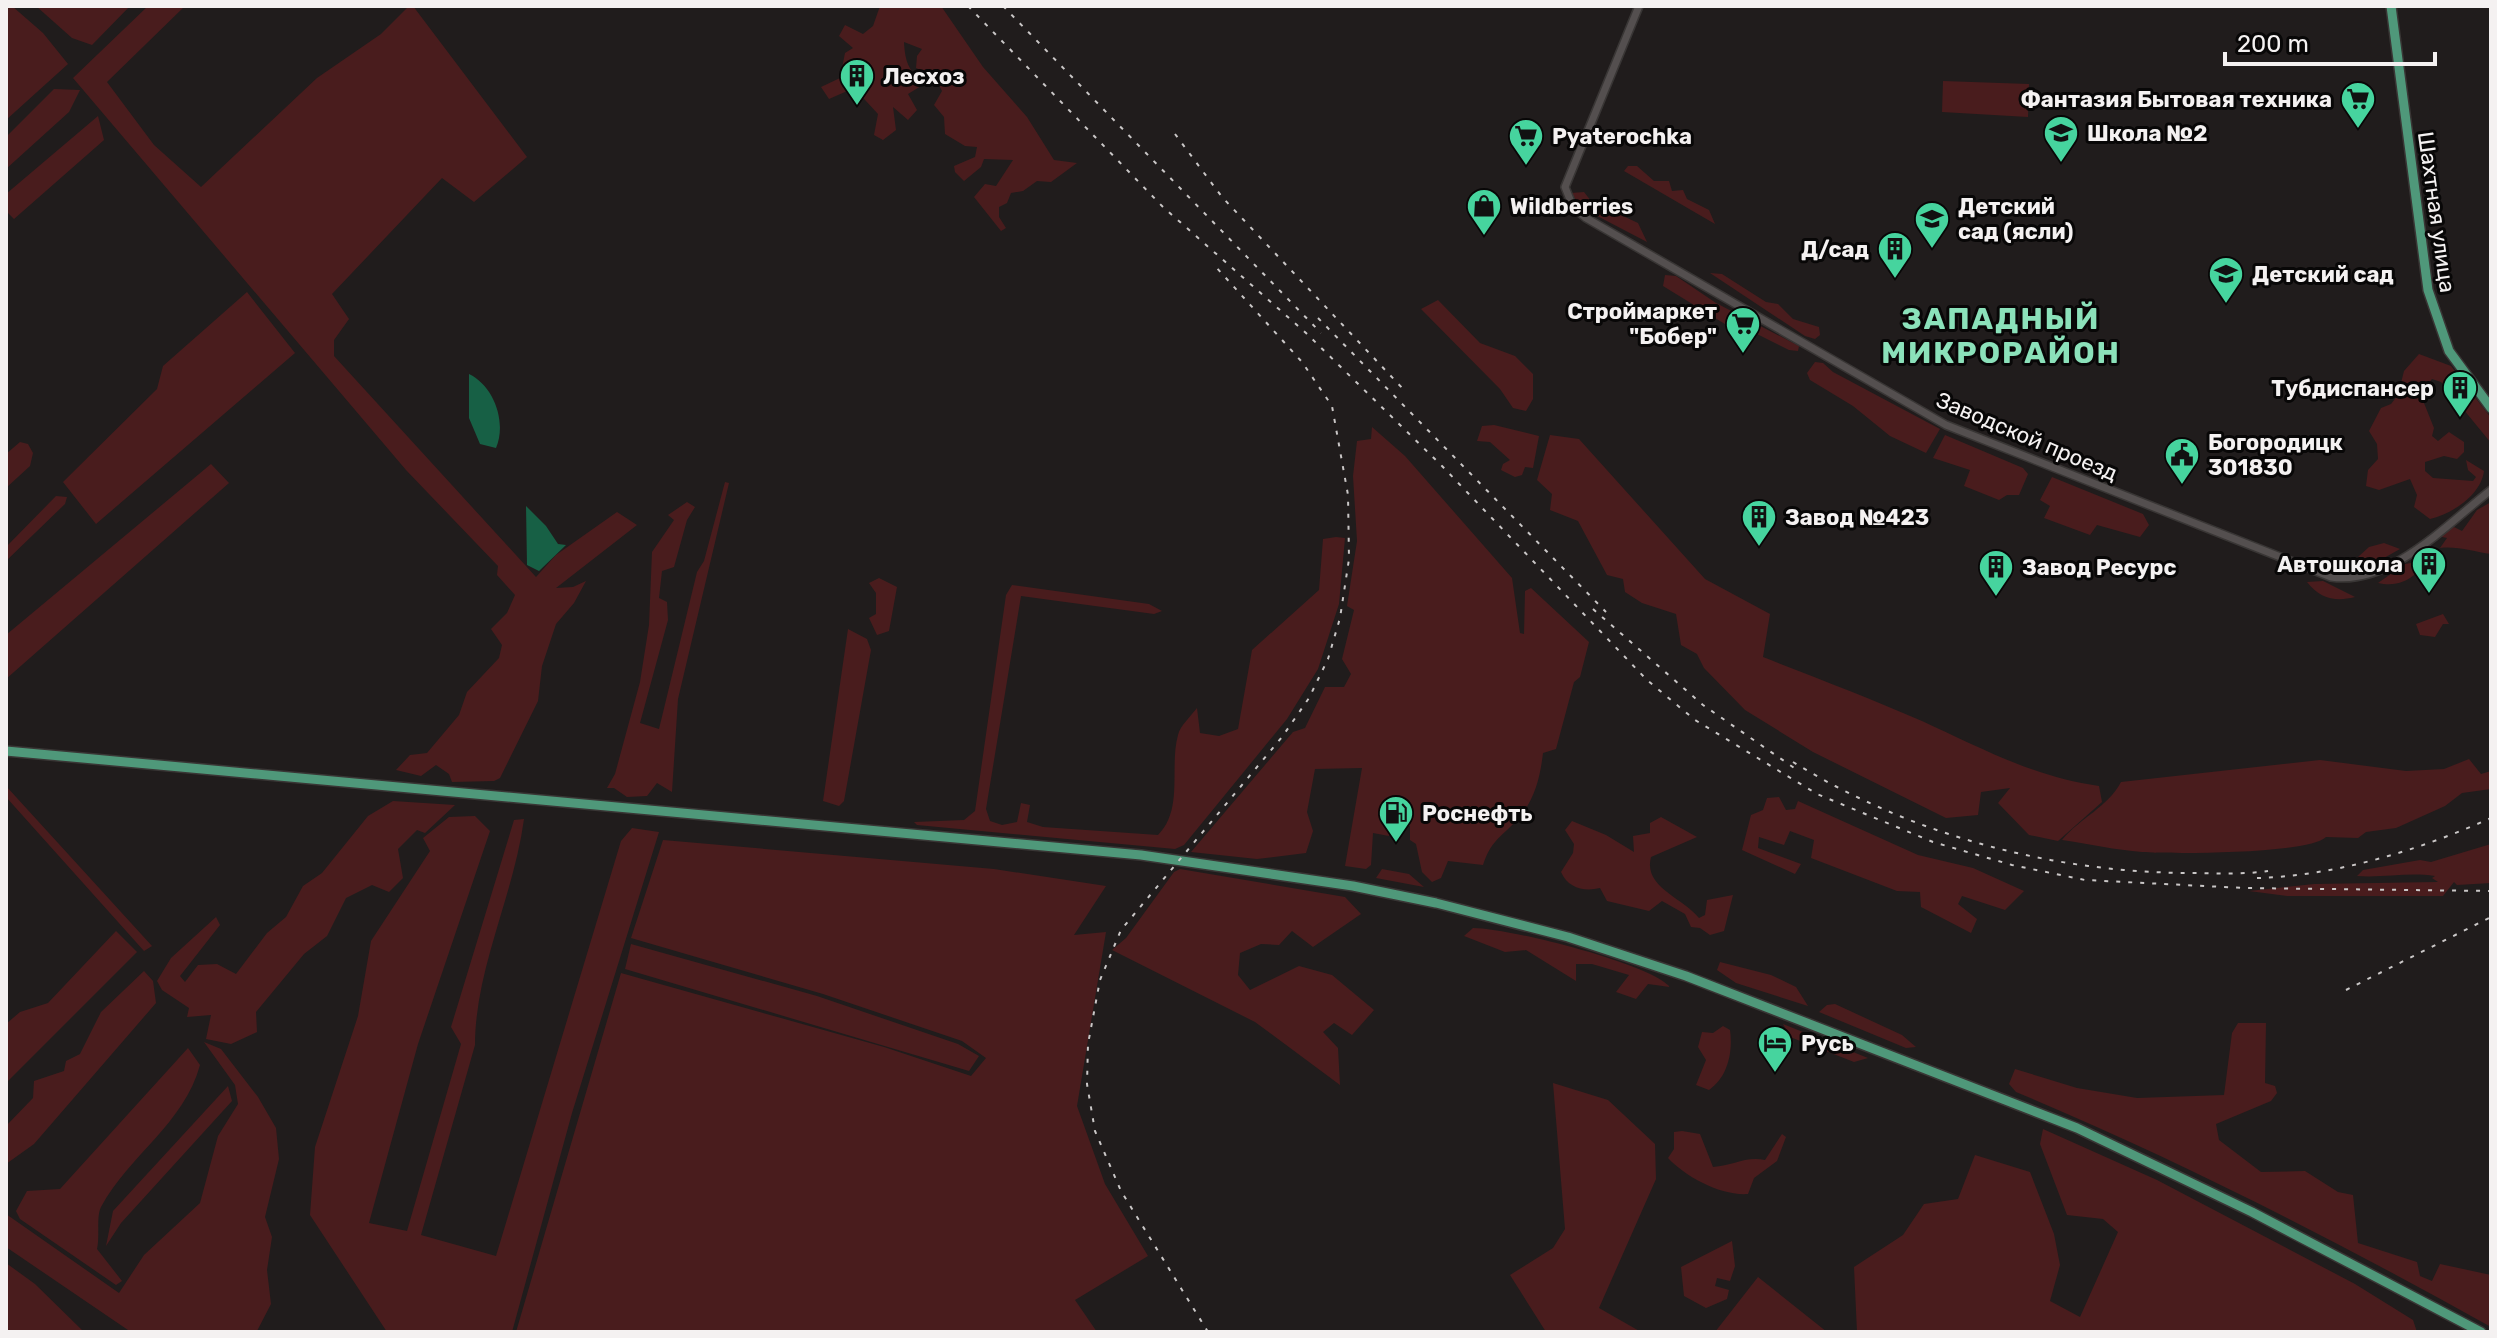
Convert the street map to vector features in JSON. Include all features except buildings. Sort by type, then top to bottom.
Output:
[{"type":"main road","name":"Шахтная улица","points":[[2391,6],[2428,290],[2449,351],[2491,408]]},
{"type":"main road","points":[[6,751],[1141,855],[1353,886],[1436,903],[1568,937],[1697,979],[2077,1128],[2252,1212],[2481,1332]]},
{"type":"street","name":"Заводской проезд","points":[[1639,6],[1571,171],[1565,187],[1567,197],[1586,218],[1946,425],[2331,577],[2351,580],[2405,556],[2491,490]]},
{"type":"shaded area","points":[[6,6],[12,6],[43,33],[68,64],[6,120]]},
{"type":"shaded area","points":[[36,6],[130,6],[92,45],[72,38]]},
{"type":"shaded area","points":[[148,6],[185,6],[107,82],[154,145],[201,187],[317,78],[381,34],[409,6],[413,6],[527,157],[474,202],[442,178],[332,294],[349,319],[334,340],[334,356],[536,577],[556,555],[617,512],[637,525],[556,588],[573,587],[586,581],[574,603],[556,624],[542,666],[538,701],[500,778],[494,781],[452,782],[449,774],[436,765],[421,776],[396,770],[410,755],[427,753],[459,715],[467,692],[499,658],[502,645],[491,629],[507,613],[515,595],[497,575],[498,566],[406,470],[73,78]]},
{"type":"shaded area","points":[[880,6],[941,6],[983,67],[1027,117],[1054,160],[1077,163],[1051,182],[1037,181],[1023,191],[1011,193],[1007,203],[999,207],[999,217],[1006,228],[1001,231],[974,197],[985,184],[996,186],[1013,160],[984,159],[981,167],[964,181],[955,172],[954,166],[975,157],[977,147],[965,146],[945,134],[944,117],[934,105],[942,91],[934,76],[916,68],[917,56],[922,49],[904,42],[909,66],[926,83],[908,94],[917,110],[908,120],[893,107],[896,130],[883,140],[874,135],[878,114],[854,88],[829,99],[821,87],[840,78],[845,53],[853,48],[839,36],[845,25],[863,34],[873,26]]},
{"type":"shaded area","points":[[1943,81],[2029,84],[2028,117],[1942,112]]},
{"type":"shaded area","points":[[54,89],[80,90],[69,112],[6,169],[6,137]]},
{"type":"shaded area","points":[[98,116],[104,140],[14,219],[6,211],[6,194]]},
{"type":"shaded area","points":[[1628,166],[1637,166],[1654,181],[1669,181],[1672,191],[1683,190],[1687,199],[1709,210],[1715,224],[1624,171]]},
{"type":"shaded area","points":[[1584,192],[1591,201],[1638,223],[1647,242],[1582,208],[1571,193]]},
{"type":"shaded area","points":[[1710,273],[1722,274],[1766,302],[1778,304],[1793,319],[1819,327],[1820,335],[1815,339],[1805,336]]},
{"type":"shaded area","points":[[1665,275],[1676,276],[1716,303],[1799,346],[1798,351],[1789,350],[1751,331],[1733,329],[1663,286]]},
{"type":"shaded area","points":[[247,292],[295,353],[96,524],[63,482],[157,389],[163,366]]},
{"type":"shaded area","points":[[1438,300],[1480,343],[1515,356],[1533,374],[1533,399],[1526,411],[1513,408],[1500,389],[1421,309]]},
{"type":"shaded area","points":[[2419,354],[2451,366],[2491,418],[2491,443],[2441,382],[2432,379],[2420,393],[2434,428],[2432,436],[2438,441],[2449,432],[2464,442],[2464,452],[2457,459],[2444,456],[2425,462],[2425,471],[2433,478],[2473,481],[2476,477],[2468,470],[2466,460],[2484,471],[2477,488],[2464,502],[2430,519],[2414,507],[2417,495],[2410,479],[2379,490],[2366,486],[2368,470],[2378,459],[2377,444],[2369,431],[2381,408],[2391,404],[2398,395],[2404,371]]},
{"type":"shaded area","points":[[1815,362],[1823,363],[1833,372],[1940,429],[1926,453],[1890,436],[1853,406],[1810,380],[1807,373]]},
{"type":"shaded area","points":[[469,374],[485,387],[496,406],[500,427],[496,448],[480,444],[469,418]]},
{"type":"shaded area","points":[[1494,425],[1539,436],[1533,468],[1525,467],[1522,475],[1515,477],[1501,470],[1503,464],[1510,460],[1490,442],[1477,441],[1482,426]]},
{"type":"shaded area","points":[[1372,427],[1405,456],[1512,578],[1520,633],[1524,634],[1525,591],[1531,588],[1589,642],[1580,677],[1574,682],[1556,749],[1543,753],[1532,798],[1516,821],[1492,845],[1483,865],[1448,861],[1441,878],[1432,882],[1422,872],[1416,844],[1410,840],[1410,826],[1393,822],[1389,836],[1373,833],[1371,865],[1366,869],[1345,866],[1362,768],[1315,769],[1307,812],[1313,831],[1306,853],[1257,859],[1191,852],[1293,732],[1305,728],[1325,687],[1344,687],[1351,674],[1342,659],[1354,610],[1347,606],[1357,541],[1353,476],[1357,441],[1371,439]]},
{"type":"shaded area","points":[[1550,435],[1579,439],[1705,579],[1770,614],[1763,657],[1883,704],[2030,769],[2099,786],[2102,802],[2058,841],[2029,835],[1998,803],[2010,788],[1981,792],[1978,815],[1946,818],[1813,752],[1745,710],[1704,668],[1697,654],[1681,645],[1676,614],[1642,603],[1625,592],[1623,579],[1607,575],[1578,521],[1550,510],[1552,494],[1537,480]]},
{"type":"shaded area","points":[[1945,435],[2023,468],[2028,474],[2019,495],[2007,495],[1999,500],[1964,486],[1970,470],[1933,458]]},
{"type":"shaded area","points":[[20,442],[28,444],[33,453],[30,466],[6,488],[6,454]]},
{"type":"shaded area","points":[[211,464],[229,483],[6,679],[6,635]]},
{"type":"shaded area","points":[[2052,477],[2143,514],[2149,525],[2140,537],[2097,525],[2090,535],[2044,518],[2050,506],[2040,500]]},
{"type":"shaded area","points":[[725,482],[729,483],[678,699],[672,792],[657,783],[647,796],[627,797],[614,788],[607,788],[615,774],[640,682],[649,625],[652,552],[674,520],[668,515],[687,502],[695,507],[687,520],[674,567],[662,571],[659,598],[667,602],[668,620],[640,723],[659,729],[697,572],[704,561]]},
{"type":"shaded area","points":[[56,496],[67,497],[65,504],[6,561],[6,547]]},
{"type":"shaded area","points":[[2491,502],[2491,554],[2440,548],[2447,538],[2438,536],[2454,527],[2462,531],[2477,510]]},
{"type":"shaded area","points":[[526,506],[546,526],[558,544],[566,545],[539,571],[527,565]]},
{"type":"shaded area","points":[[1345,538],[1339,604],[1318,669],[1287,719],[1184,845],[1175,849],[917,825],[914,822],[964,820],[975,811],[1006,595],[1012,585],[1149,604],[1162,611],[1154,614],[1021,596],[986,809],[990,821],[1002,825],[1017,822],[1021,803],[1030,805],[1027,822],[1043,827],[1158,835],[1171,813],[1176,747],[1181,728],[1197,708],[1200,733],[1219,736],[1238,729],[1252,650],[1319,590],[1323,539]]},
{"type":"shaded area","points":[[2384,543],[2400,549],[2366,568],[2358,557],[2369,547]]},
{"type":"shaded area","points":[[2435,551],[2424,566],[2404,581],[2378,583],[2405,564],[2417,562]]},
{"type":"shaded area","points":[[879,578],[897,587],[889,631],[877,635],[869,618],[876,614],[876,593],[869,583]]},
{"type":"shaded area","points":[[2323,581],[2355,597],[2329,598],[2307,582]]},
{"type":"shaded area","points":[[2443,614],[2449,624],[2443,624],[2435,637],[2420,635],[2416,624]]},
{"type":"shaded area","points":[[848,629],[867,639],[871,650],[844,801],[839,806],[823,801]]},
{"type":"shaded area","points":[[2469,759],[2481,774],[2491,771],[2491,789],[2462,793],[2445,806],[2396,828],[2366,832],[2358,838],[2326,837],[2314,843],[2268,850],[2181,853],[2132,851],[2062,840],[2109,799],[2121,782],[2320,760],[2406,771],[2444,769]]},
{"type":"shaded area","points":[[6,786],[152,946],[144,951],[6,797]]},
{"type":"shaded area","points":[[1779,797],[1786,810],[1795,809],[1798,801],[1918,855],[1973,868],[2024,891],[2005,910],[1962,896],[1958,904],[1977,919],[1971,933],[1921,907],[1920,892],[1897,891],[1811,858],[1814,840],[1790,831],[1784,845],[1759,837],[1758,848],[1801,864],[1795,874],[1742,850],[1751,815],[1763,810],[1767,798]]},
{"type":"shaded area","points":[[393,801],[455,805],[425,833],[417,830],[398,849],[403,878],[389,892],[372,885],[346,898],[327,936],[304,954],[256,1012],[257,1032],[231,1044],[206,1039],[211,1015],[187,1017],[189,1008],[162,990],[157,981],[171,958],[216,917],[220,925],[180,976],[185,982],[198,965],[217,964],[236,974],[267,933],[286,917],[303,886],[322,873],[368,816]]},
{"type":"shaded area","points":[[475,816],[490,831],[418,1044],[369,1223],[407,1231],[461,1044],[451,1027],[514,820],[524,819],[512,876],[481,988],[475,1045],[421,1235],[496,1256],[621,841],[632,828],[659,832],[572,1113],[512,1332],[387,1332],[310,1215],[315,1147],[358,1016],[371,941],[430,851],[423,838],[449,817]]},
{"type":"shaded area","points":[[1661,817],[1697,837],[1651,857],[1653,876],[1658,884],[1699,918],[1705,915],[1707,900],[1733,895],[1724,931],[1710,935],[1700,928],[1691,927],[1685,914],[1662,901],[1649,911],[1607,901],[1600,888],[1577,888],[1561,872],[1573,853],[1574,844],[1565,830],[1572,821],[1606,835],[1634,852],[1633,836],[1650,833],[1650,823]]},
{"type":"shaded area","points":[[663,840],[994,869],[1106,886],[1074,935],[1106,932],[1077,1106],[1105,1184],[1148,1256],[1075,1300],[1097,1332],[516,1332],[621,973],[884,1047],[971,1076],[986,1058],[962,1041],[823,994],[631,938]]},
{"type":"shaded area","points":[[2491,844],[2491,883],[2457,885],[2454,882],[2443,896],[2287,896],[2249,891],[2314,884],[2438,882],[2432,878],[2435,876],[2425,875],[2357,876],[2363,870],[2420,860],[2431,862]]},
{"type":"shaded area","points":[[1180,869],[1345,897],[1361,914],[1313,947],[1292,931],[1279,945],[1261,944],[1240,953],[1238,975],[1250,990],[1299,966],[1332,975],[1374,1010],[1352,1035],[1334,1023],[1323,1032],[1338,1048],[1340,1085],[1255,1022],[1112,950],[1126,938],[1174,872]]},
{"type":"shaded area","points":[[1382,869],[1409,874],[1424,887],[1376,878]]},
{"type":"shaded area","points":[[1473,928],[1577,948],[1635,968],[1670,987],[1648,984],[1636,999],[1616,992],[1629,975],[1592,964],[1576,964],[1576,981],[1526,950],[1505,952],[1464,936]]},
{"type":"shaded area","points":[[116,931],[137,952],[6,1083],[6,1024],[20,1012],[48,1003]]},
{"type":"shaded area","points":[[631,944],[817,996],[958,1044],[979,1056],[969,1071],[625,969]]},
{"type":"shaded area","points":[[1720,962],[1771,975],[1796,987],[1808,1006],[1736,983],[1717,970]]},
{"type":"shaded area","points":[[144,971],[153,981],[156,1003],[34,1144],[6,1164],[6,1126],[33,1098],[34,1081],[64,1071],[66,1061],[80,1054],[101,1012]]},
{"type":"shaded area","points":[[1835,1004],[1902,1035],[1916,1047],[1906,1048],[1819,1012],[1827,1005]]},
{"type":"shaded area","points":[[2238,1023],[2266,1023],[2265,1083],[2275,1086],[2277,1093],[2271,1101],[2216,1124],[2219,1140],[2261,1172],[2305,1171],[2338,1192],[2353,1195],[2358,1243],[2417,1262],[2420,1276],[2432,1281],[2440,1264],[2491,1275],[2491,1327],[2257,1203],[2137,1145],[2016,1092],[2009,1084],[2015,1069],[2077,1088],[2137,1098],[2224,1095],[2232,1033]]},
{"type":"shaded area","points":[[1783,1024],[1868,1058],[1854,1062],[1790,1037]]},
{"type":"shaded area","points":[[1723,1026],[1730,1030],[1730,1055],[1721,1078],[1709,1090],[1696,1085],[1706,1060],[1698,1047],[1702,1032],[1713,1033]]},
{"type":"shaded area","points":[[204,1042],[221,1049],[258,1097],[276,1128],[279,1159],[265,1217],[272,1237],[267,1270],[271,1304],[257,1331],[128,1330],[6,1247],[6,1214],[119,1293],[144,1255],[200,1203],[218,1136],[238,1104],[235,1085]]},
{"type":"shaded area","points":[[188,1048],[200,1065],[182,1105],[126,1171],[101,1207],[97,1249],[122,1281],[116,1285],[20,1219],[16,1211],[27,1191],[60,1189]]},
{"type":"shaded area","points":[[1553,1083],[1608,1100],[1655,1144],[1656,1179],[1599,1308],[1641,1332],[1546,1332],[1510,1275],[1553,1248],[1565,1229]]},
{"type":"shaded area","points":[[228,1086],[232,1101],[121,1223],[106,1246],[113,1211]]},
{"type":"shaded area","points":[[2043,1129],[2157,1180],[2355,1284],[2413,1320],[2417,1332],[1857,1332],[1854,1267],[1903,1235],[1924,1204],[1958,1199],[1975,1155],[2030,1172],[2054,1234],[2060,1265],[2050,1301],[2080,1317],[2118,1232],[2103,1219],[2067,1215],[2040,1144]]},
{"type":"shaded area","points":[[1674,1132],[1700,1134],[1713,1167],[1751,1159],[1765,1160],[1782,1134],[1786,1137],[1777,1161],[1754,1178],[1748,1194],[1738,1194],[1705,1184],[1668,1158],[1674,1149]]},
{"type":"shaded area","points":[[1732,1241],[1735,1266],[1730,1281],[1717,1278],[1715,1286],[1729,1290],[1727,1299],[1706,1308],[1684,1296],[1681,1267]]},
{"type":"shaded area","points":[[6,1263],[35,1284],[84,1332],[6,1332]]},
{"type":"shaded area","points":[[1758,1277],[1827,1332],[1715,1332]]},
{"type":"railway","points":[[968,6],[1163,207],[1306,333],[1442,466],[1647,680],[1695,720],[1817,794],[1933,842],[2012,865],[2085,880],[2244,888],[2491,891]]},
{"type":"railway","points":[[1003,6],[1321,333]]},
{"type":"railway","points":[[1175,134],[1222,197],[1405,391]]},
{"type":"railway","points":[[1208,1332],[1121,1191],[1095,1131],[1087,1084],[1088,1044],[1100,980],[1121,930],[1282,737],[1309,698],[1328,659],[1340,618],[1349,559],[1348,495],[1332,406],[1302,362],[1215,266]]},
{"type":"railway","points":[[1318,318],[1606,612]]},
{"type":"railway","points":[[1593,609],[1703,705],[1800,772]]},
{"type":"railway","points":[[1793,762],[1884,809],[1980,844],[2030,856],[2132,871],[2226,874],[2268,871]]},
{"type":"railway","points":[[2257,878],[2347,867],[2406,851],[2491,818]]},
{"type":"railway","points":[[2346,990],[2491,917]]},
{"type":"place","name":"Лесхоз","points":[[857,107]]},
{"type":"place","name":"Фантазия Бытовая техника","points":[[2358,130]]},
{"type":"place","name":"Школа №2","points":[[2061,164]]},
{"type":"place","name":"Pyaterochka","points":[[1526,167]]},
{"type":"place","name":"Wildberries","points":[[1484,237]]},
{"type":"place","name":"Детский сад (ясли)","points":[[1932,250]]},
{"type":"place","name":"Д/сад","points":[[1895,280]]},
{"type":"place","name":"Детский сад","points":[[2226,305]]},
{"type":"place","name":"Строймаркет \"Бобер\"","points":[[1743,355]]},
{"type":"place","name":"Тубдиспансер","points":[[2460,419]]},
{"type":"place","name":"Богородицк 301830","points":[[2182,486]]},
{"type":"place","name":"Завод №423","points":[[1759,548]]},
{"type":"place","name":"Автошкола","points":[[2429,595]]},
{"type":"place","name":"Завод Ресурс","points":[[1996,598]]},
{"type":"place","name":"Роснефть","points":[[1396,844]]},
{"type":"place","name":"Русь","points":[[1775,1074]]},
{"type":"district","name":"ЗАПАДНЫЙ МИКРОРАЙОН","points":[[2001,336]]}]
